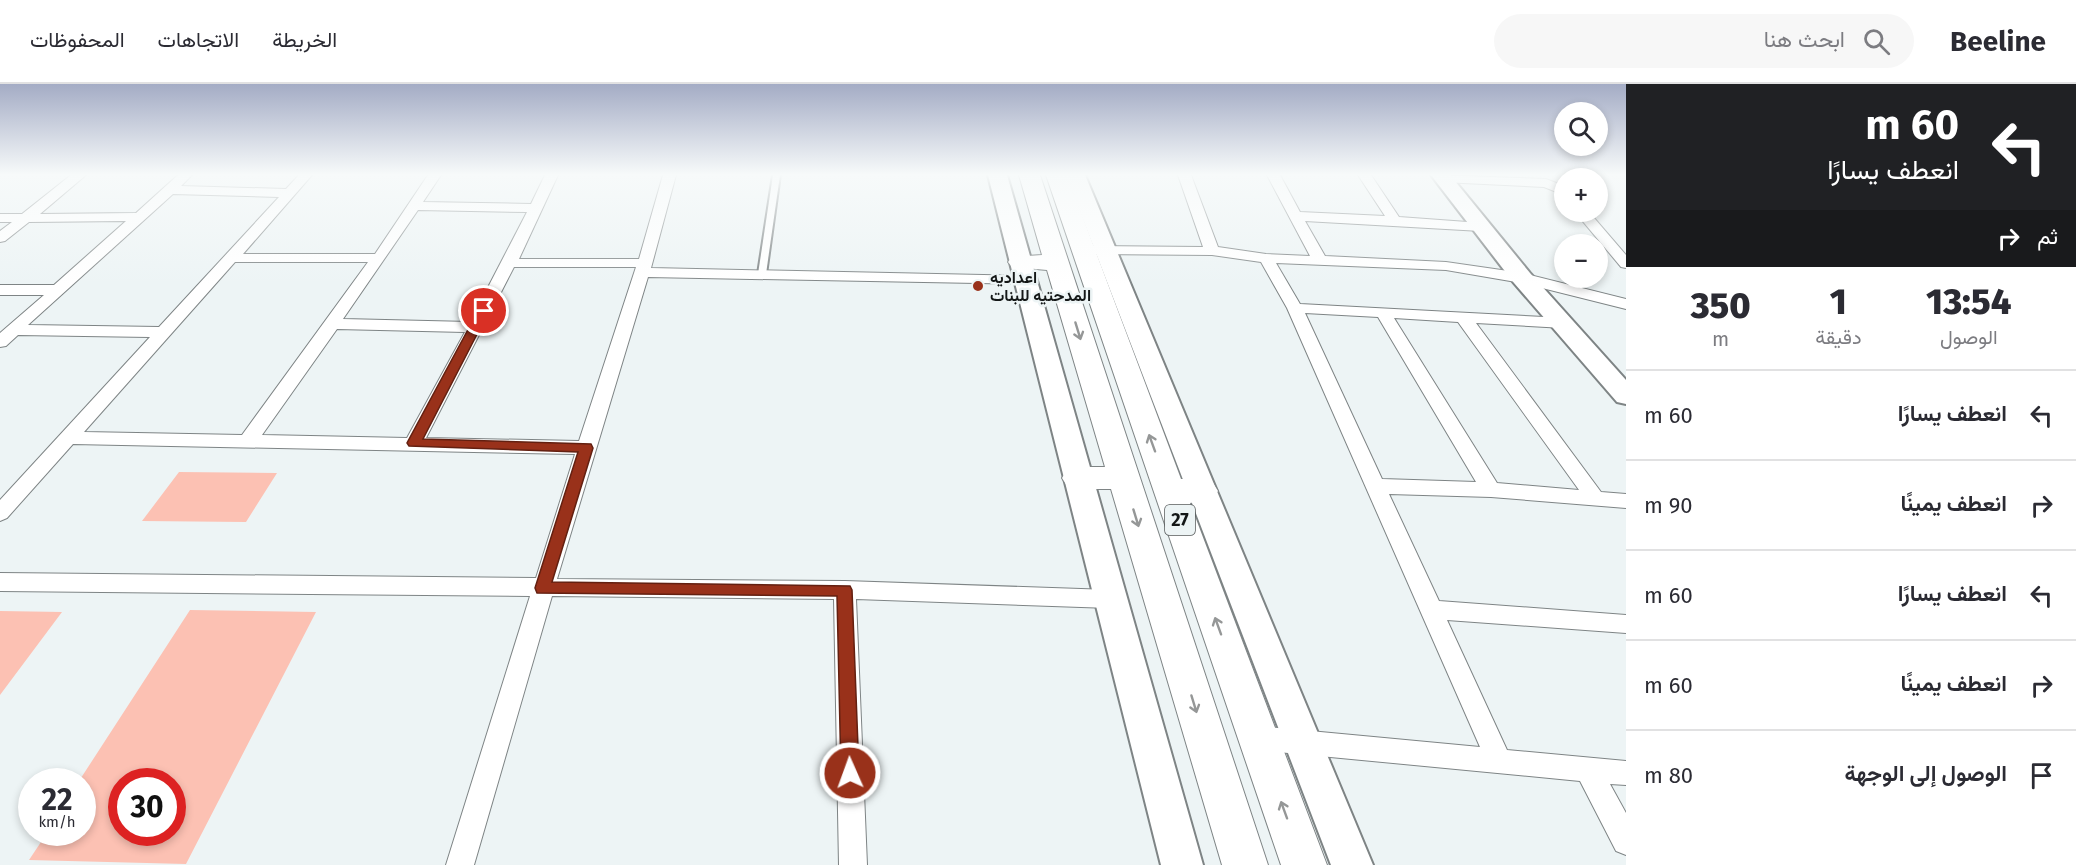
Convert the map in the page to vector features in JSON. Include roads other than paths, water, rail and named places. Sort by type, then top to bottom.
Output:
[{"type":"main road","name":"27","points":[[1053,211],[1082,255],[1095,386],[1245,865]]},
{"type":"main road","name":"27","points":[[1068,211],[1304,865]]},
{"type":"main road","points":[[1022,271],[1082,255]]},
{"type":"main road","points":[[1095,386],[1116,396],[1124,397],[1134,392]]},
{"type":"main road","points":[[1078,478],[1124,478]]},
{"type":"main road","points":[[1169,491],[1202,491]]},
{"type":"street","points":[[0,238],[33,211]]},
{"type":"street","points":[[0,342],[145,211]]},
{"type":"street","points":[[0,513],[274,211]]},
{"type":"street","points":[[248,441],[410,211]]},
{"type":"street","points":[[414,443],[534,211]]},
{"type":"street","points":[[460,865],[659,211]]},
{"type":"street","points":[[1006,211],[1182,865]]},
{"type":"street","points":[[1078,211],[1082,255],[1202,491],[1352,865]]},
{"type":"street","points":[[1197,211],[1212,251]]},
{"type":"street","points":[[1293,211],[1320,260]]},
{"type":"street","points":[[1389,211],[1395,221]]},
{"type":"street","points":[[1469,211],[1522,278],[1626,396]]},
{"type":"street","points":[[1296,216],[1481,227]]},
{"type":"street","points":[[0,218],[138,217]]},
{"type":"street","points":[[1590,222],[1626,264]]},
{"type":"street","points":[[1082,255],[1212,251],[1266,258],[1446,266],[1522,278],[1626,304]]},
{"type":"street","points":[[232,258],[379,258]]},
{"type":"street","points":[[1266,258],[1295,308],[1499,760]]},
{"type":"street","points":[[509,263],[762,274],[1022,271]]},
{"type":"street","points":[[0,290],[58,290]]},
{"type":"street","points":[[1295,308],[1564,323]]},
{"type":"street","points":[[1383,313],[1491,490]]},
{"type":"street","points":[[1463,317],[1596,499]]},
{"type":"street","points":[[332,324],[475,327]]},
{"type":"street","points":[[14,330],[164,332]]},
{"type":"street","points":[[68,438],[586,448]]},
{"type":"street","points":[[1376,486],[1491,490],[1626,501]]},
{"type":"street","points":[[0,582],[844,590],[1110,599]]},
{"type":"street","points":[[844,590],[853,865]]},
{"type":"street","points":[[1430,610],[1626,624]]},
{"type":"street","points":[[1258,738],[1626,773]]},
{"type":"street","points":[[1588,770],[1626,841]]},
{"type":"lane","points":[[762,274],[771,211]]},
{"type":"place","name":"اعداديه المدحتيه للبنات","points":[[978,286]]}]
